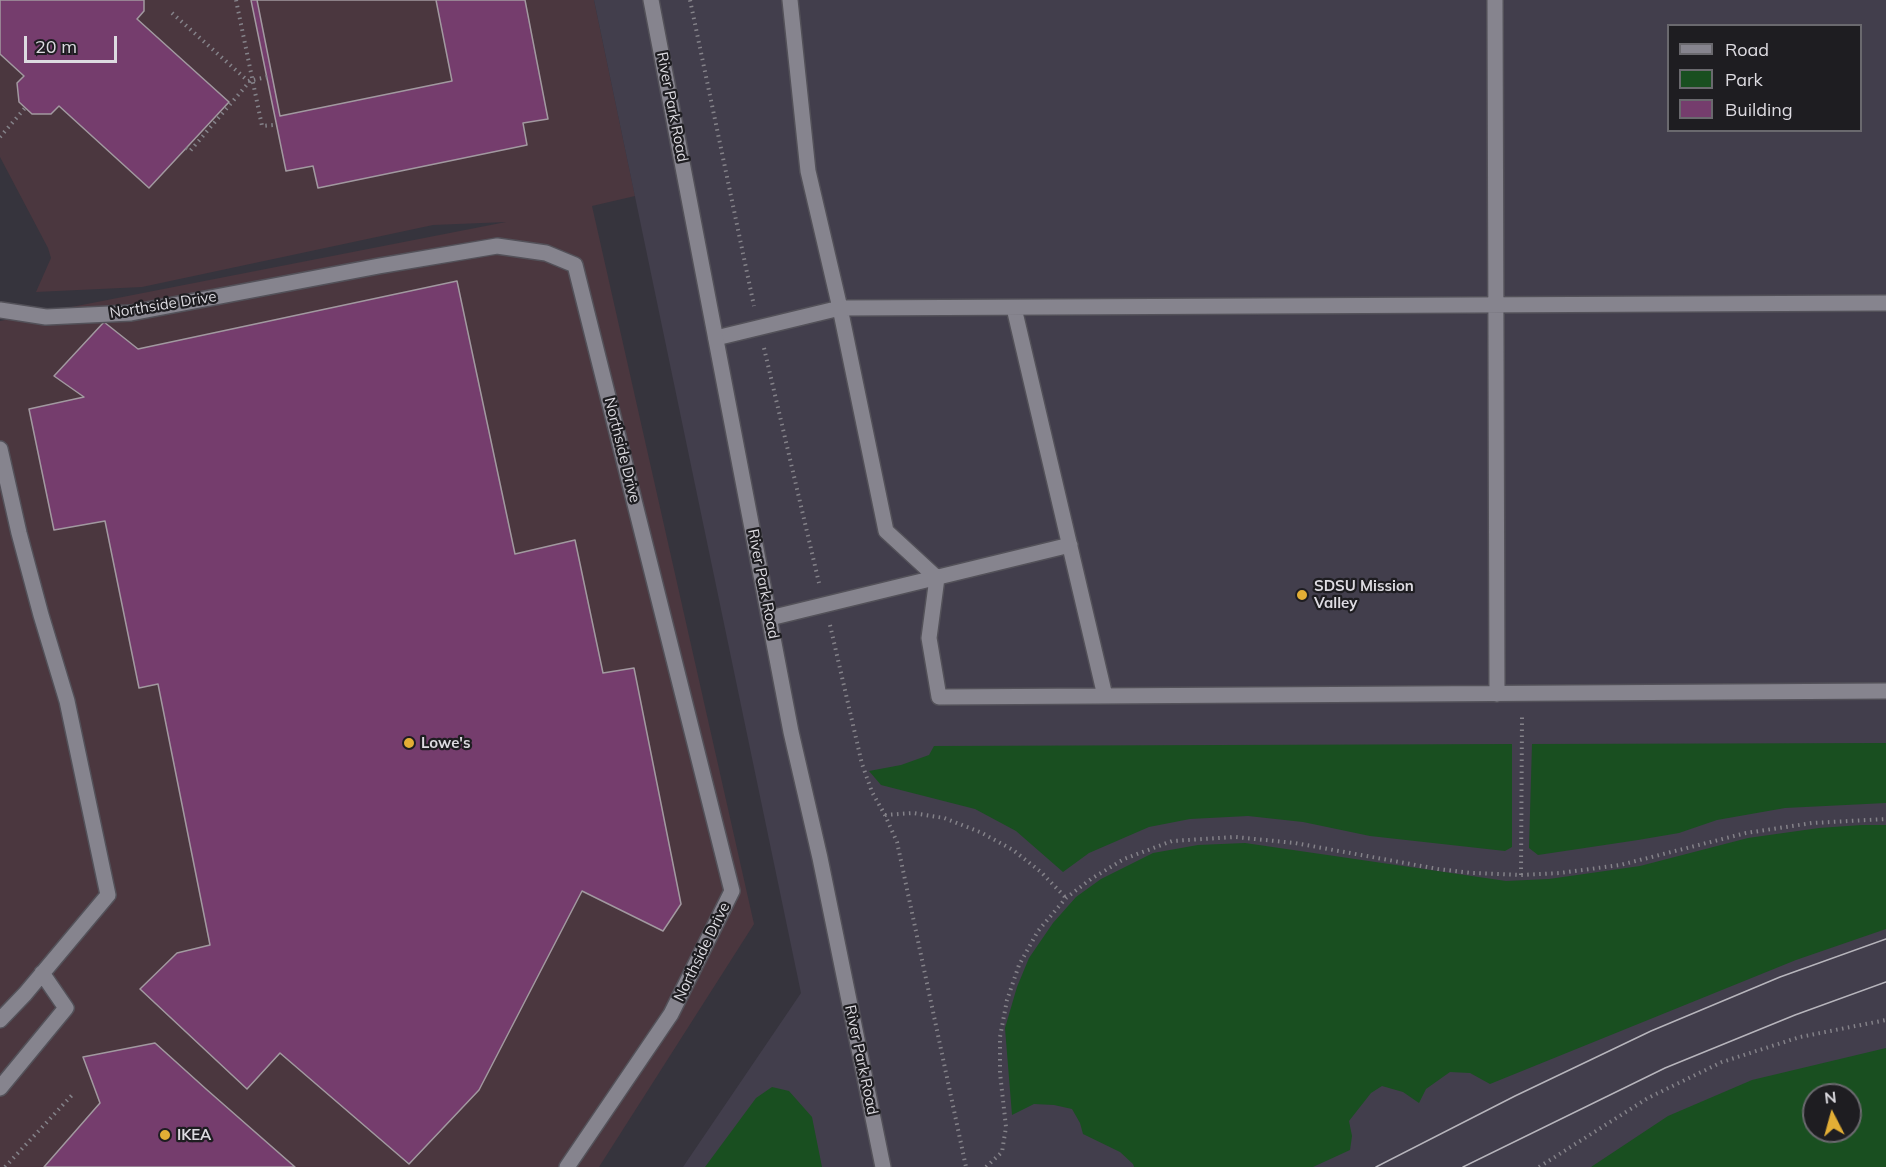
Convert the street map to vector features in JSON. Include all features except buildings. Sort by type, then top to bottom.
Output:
[{"type":"street","name":"River Park Road","points":[[651,0],[791,732],[820,858],[883,1167]]},
{"type":"street","points":[[790,0],[808,171],[840,308],[886,531],[937,578]]},
{"type":"street","points":[[1496,0],[1497,694]]},
{"type":"street","name":"Northside Drive","points":[[0,310],[46,316],[131,313],[497,246],[546,253],[575,265],[732,891],[671,1014],[567,1167]]},
{"type":"street","points":[[716,338],[840,308],[1886,303]]},
{"type":"street","points":[[1014,308],[1105,696]]},
{"type":"street","points":[[0,449],[32,584],[67,701],[108,895],[0,1020]]},
{"type":"street","points":[[770,618],[1070,545]]},
{"type":"street","points":[[937,578],[929,638],[939,697],[1886,691]]},
{"type":"street","points":[[0,1088],[66,1008],[42,973]]},
{"type":"path","points":[[236,0],[262,126],[273,124]]},
{"type":"path","points":[[172,13],[248,81],[267,77]]},
{"type":"path","points":[[186,148],[190,151],[252,80]]},
{"type":"path","points":[[0,136],[25,108]]},
{"type":"path","points":[[1521,875],[1522,693]]},
{"type":"path","points":[[885,815],[913,813],[944,818],[980,832],[1013,850],[1041,872],[1066,898]]},
{"type":"path","points":[[986,1167],[1002,1152],[1006,1127],[1000,1072],[1000,1037],[1007,1000],[1019,964],[1038,931],[1066,898],[1091,879],[1124,860],[1172,841],[1235,837],[1295,843],[1438,869],[1521,875],[1560,873],[1620,865],[1757,831],[1812,823],[1886,819]]},
{"type":"path","points":[[1539,1167],[1648,1098],[1722,1062],[1800,1037],[1886,1020]]},
{"type":"path","points":[[5,1167],[74,1093]]},
{"type":"shaded area","points":[[0,0],[594,0],[635,196],[592,206],[754,924],[599,1167],[0,1167],[0,321],[506,222],[433,225],[142,287],[36,292],[51,258],[48,248],[0,157]]},
{"type":"shaded area","name":"SDSU Mission Valley","points":[[594,0],[1886,0],[1886,1167],[683,1167],[801,993]]},
{"type":"green space","points":[[1886,743],[1886,803],[1785,808],[1717,820],[1679,833],[1538,855],[1529,848],[1532,744]]},
{"type":"green space","points":[[1512,744],[1512,847],[1505,851],[1370,836],[1303,822],[1248,816],[1190,819],[1149,827],[1089,853],[1063,872],[1016,831],[975,809],[881,785],[869,771],[901,765],[929,755],[934,746]]},
{"type":"green space","points":[[1886,825],[1886,929],[1796,960],[1490,1084],[1470,1073],[1450,1072],[1426,1089],[1419,1103],[1403,1092],[1382,1086],[1371,1093],[1349,1121],[1352,1136],[1350,1150],[1313,1167],[1134,1167],[1120,1152],[1083,1134],[1072,1109],[1034,1104],[1012,1115],[1005,1028],[1017,987],[1029,958],[1053,923],[1076,897],[1101,879],[1153,853],[1198,845],[1245,843],[1506,881],[1549,879],[1640,866],[1748,838],[1819,828]]},
{"type":"green space","points":[[1886,1048],[1886,1167],[1591,1167],[1668,1116],[1752,1080]]},
{"type":"green space","points":[[772,1087],[789,1091],[812,1117],[822,1167],[705,1167],[756,1098]]},
{"type":"tram line","points":[[1376,1167],[1515,1096],[1651,1031],[1780,977],[1886,939]]},
{"type":"tram line","points":[[1463,1167],[1665,1068],[1795,1015],[1886,982]]},
{"type":"place","name":"SDSU Mission Valley","points":[[1302,595]]},
{"type":"place","name":"Lowe's","points":[[409,743]]},
{"type":"place","name":"IKEA","points":[[165,1135]]}]
